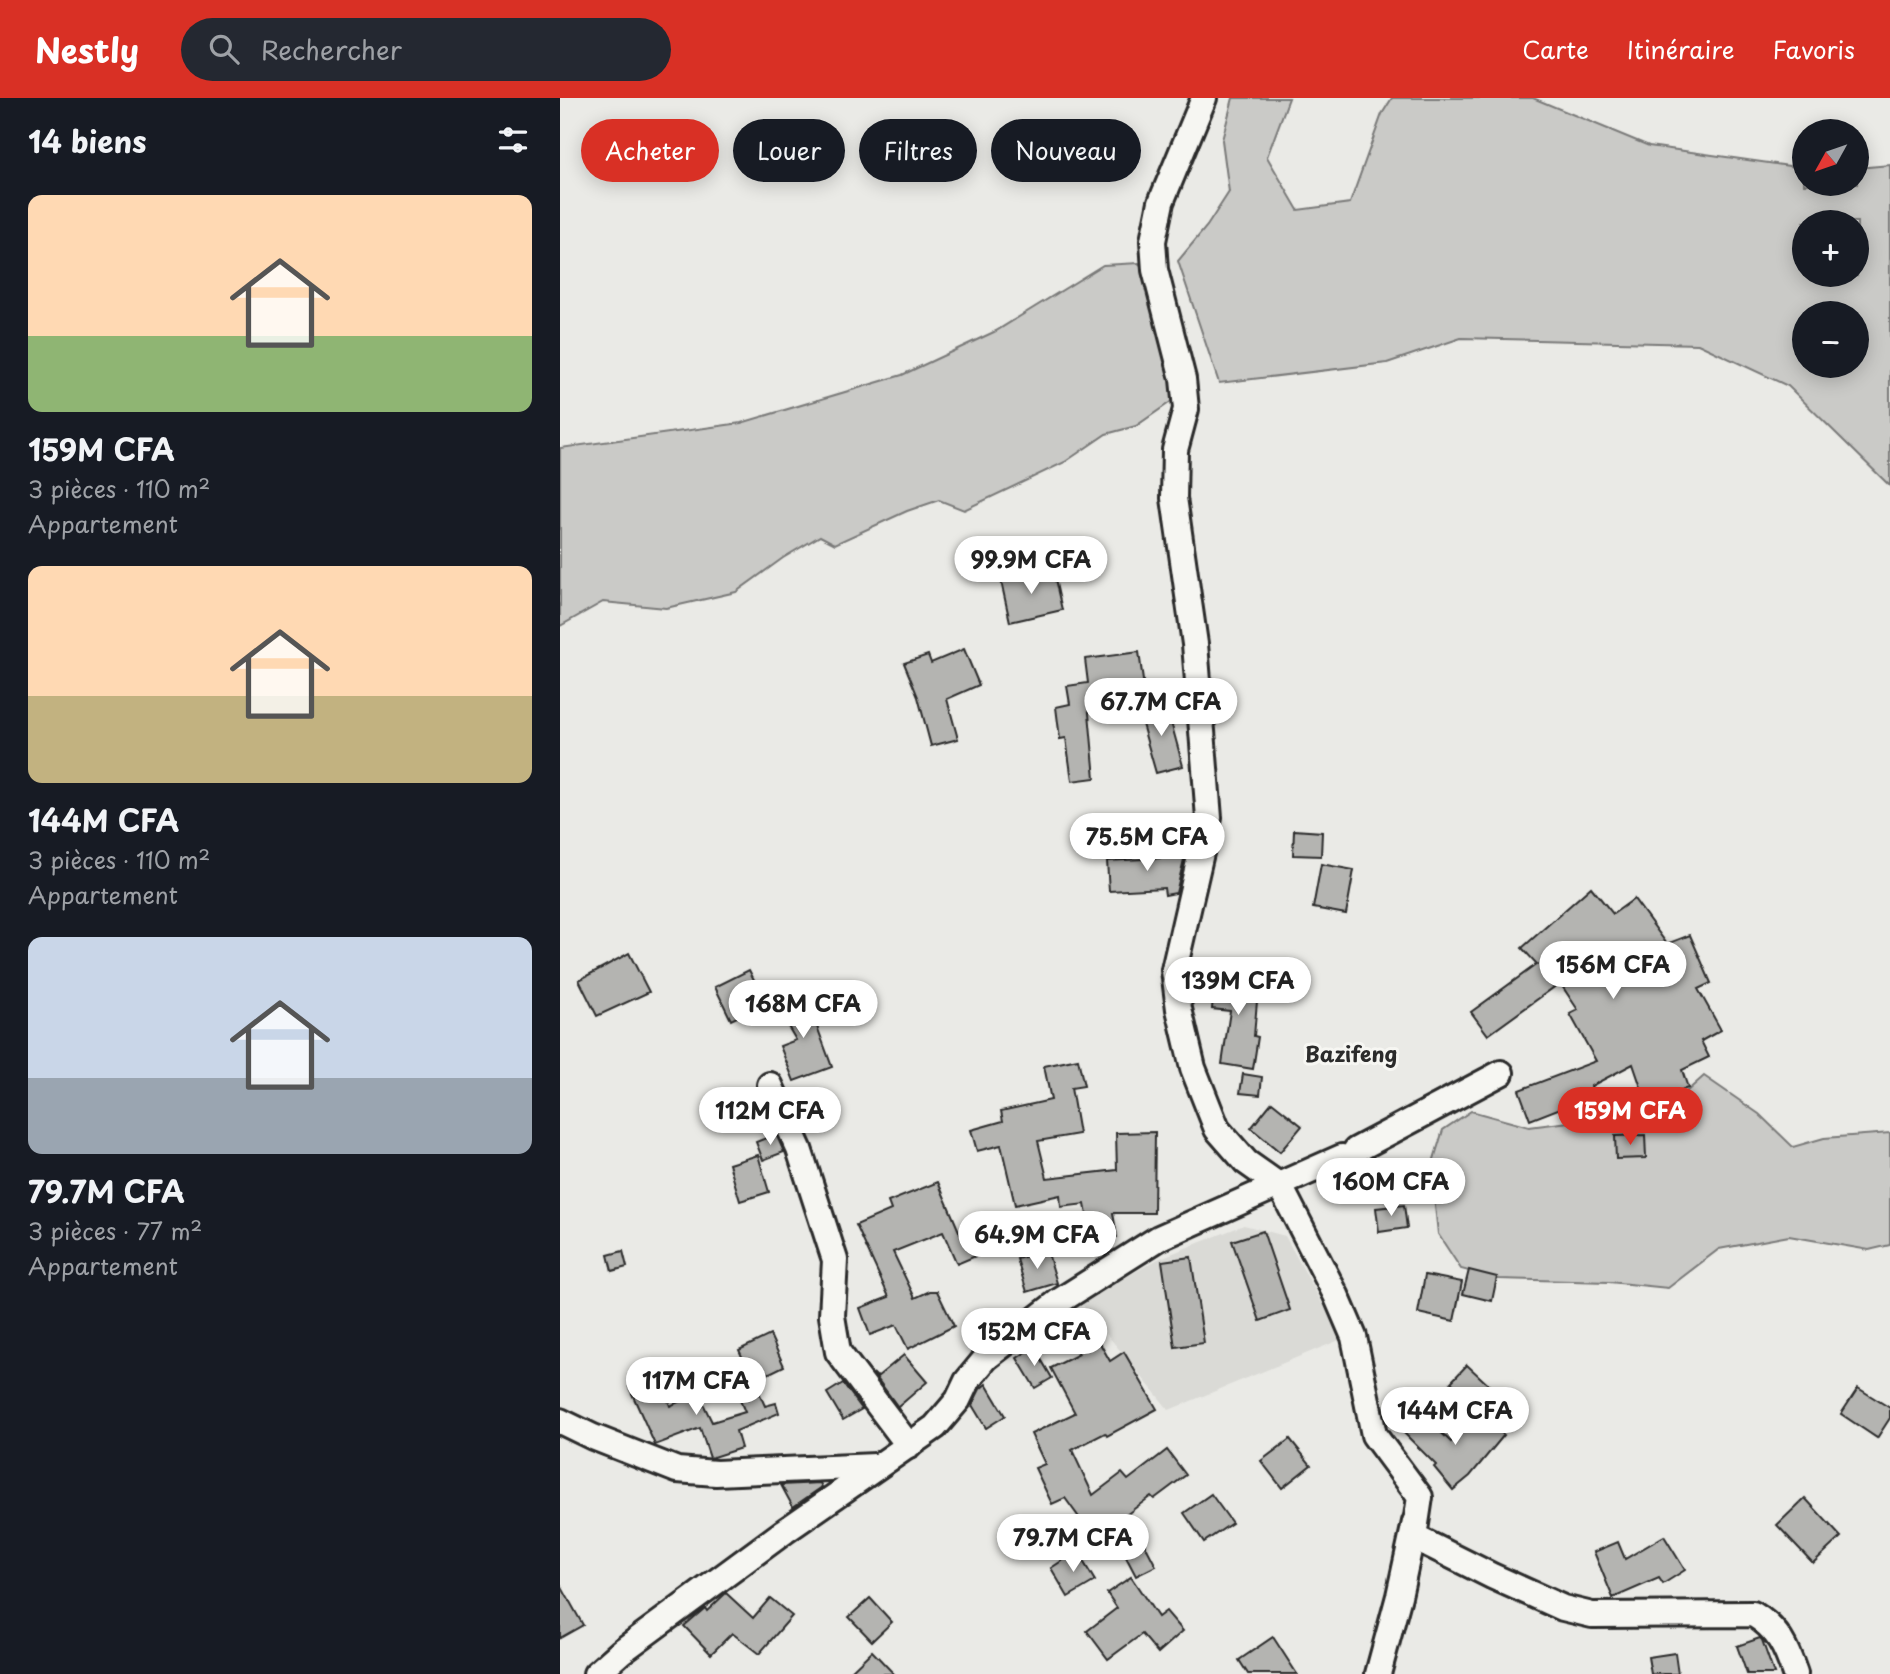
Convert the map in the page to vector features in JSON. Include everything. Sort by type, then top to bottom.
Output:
[{"type":"street","points":[[1204,98],[1161,202],[1153,241],[1155,270],[1183,379],[1186,409],[1175,450],[1174,498],[1195,644],[1209,818],[1174,970],[1179,1009],[1193,1068],[1217,1129],[1246,1162],[1280,1186],[1336,1294],[1354,1337],[1374,1435],[1420,1497],[1414,1537],[1563,1608],[1592,1615],[1753,1614],[1770,1624],[1786,1645],[1795,1674]]},
{"type":"street","points":[[596,1674],[622,1651],[876,1466],[909,1447],[935,1427],[958,1400],[967,1381],[986,1357],[1058,1302],[1159,1238],[1349,1154],[1501,1073]]},
{"type":"street","points":[[770,1085],[799,1149],[835,1260],[832,1316],[838,1352],[909,1447]]},
{"type":"street","points":[[560,1421],[677,1470],[716,1473],[876,1466]]},
{"type":"street","points":[[1378,1674],[1399,1596],[1420,1497]]},
{"type":"shaded area","points":[[1233,98],[1289,98],[1267,157],[1298,210],[1350,203],[1382,114],[1392,98],[1533,98],[1649,146],[1792,166],[1792,196],[1869,196],[1869,167],[1890,165],[1890,486],[1788,386],[1698,344],[1461,338],[1387,363],[1219,383],[1178,261],[1207,226],[1229,192],[1222,140]]},
{"type":"shaded area","points":[[1139,263],[1154,295],[1179,396],[1136,426],[1106,434],[1065,462],[964,510],[939,500],[907,511],[835,544],[820,536],[783,558],[736,592],[666,608],[603,602],[560,626],[560,448],[741,423],[902,375],[996,331],[1103,265]]},
{"type":"shaded area","points":[[1704,1076],[1759,1114],[1793,1147],[1824,1138],[1890,1133],[1890,1245],[1869,1250],[1789,1236],[1719,1249],[1668,1288],[1609,1282],[1499,1279],[1461,1269],[1438,1234],[1431,1169],[1443,1130],[1471,1111],[1529,1127],[1585,1120],[1626,1102],[1676,1101]]},
{"type":"shaded area","points":[[1244,1225],[1285,1236],[1342,1339],[1169,1410],[1081,1303],[1158,1259]]},
{"type":"building","points":[[1053,570],[1062,610],[1010,622],[1001,581]]},
{"type":"building","points":[[964,649],[979,685],[947,699],[958,739],[931,746],[918,697],[904,663],[928,655],[931,663]]},
{"type":"building","points":[[1139,652],[1145,695],[1088,702],[1095,778],[1072,781],[1066,738],[1060,739],[1056,707],[1070,704],[1067,686],[1088,683],[1085,659]]},
{"type":"building","points":[[1166,704],[1183,766],[1156,773],[1138,710]]},
{"type":"building","points":[[1294,830],[1322,832],[1321,856],[1293,855]]},
{"type":"building","points":[[1186,851],[1176,893],[1165,895],[1164,888],[1109,891],[1107,861],[1160,858],[1160,855]]},
{"type":"building","points":[[1321,864],[1354,870],[1346,914],[1313,908]]},
{"type":"building","points":[[1591,887],[1613,914],[1634,899],[1667,944],[1690,935],[1711,983],[1698,989],[1721,1030],[1701,1041],[1709,1057],[1682,1070],[1688,1088],[1646,1102],[1633,1064],[1591,1086],[1594,1095],[1530,1120],[1519,1090],[1596,1061],[1570,1014],[1578,1010],[1560,983],[1488,1035],[1471,1012],[1537,964],[1522,948]]},
{"type":"building","points":[[629,953],[649,992],[597,1016],[579,980]]},
{"type":"building","points":[[749,970],[766,1003],[731,1020],[715,987]]},
{"type":"building","points":[[1215,974],[1259,978],[1254,1036],[1258,1037],[1253,1069],[1222,1064],[1230,1011],[1212,1009]]},
{"type":"building","points":[[778,985],[787,999],[773,1008],[764,993]]},
{"type":"building","points":[[801,994],[817,1020],[815,1021],[832,1067],[794,1081],[780,1046],[796,1040],[777,1008]]},
{"type":"building","points":[[1078,1059],[1084,1086],[1071,1088],[1079,1134],[1038,1141],[1047,1178],[1117,1170],[1116,1133],[1155,1132],[1154,1213],[1113,1213],[1117,1237],[1092,1242],[1085,1204],[1061,1207],[1060,1195],[1015,1205],[1001,1145],[977,1151],[971,1130],[1003,1121],[1001,1111],[1051,1100],[1044,1066]]},
{"type":"building","points":[[1243,1074],[1262,1077],[1260,1095],[1240,1093]]},
{"type":"building","points":[[1272,1102],[1302,1126],[1280,1152],[1251,1128]]},
{"type":"building","points":[[776,1134],[784,1152],[763,1160],[756,1142]]},
{"type":"building","points":[[1645,1135],[1646,1158],[1616,1159],[1615,1136]]},
{"type":"building","points":[[758,1155],[769,1192],[740,1201],[729,1164]]},
{"type":"building","points":[[938,1182],[961,1236],[968,1233],[978,1255],[957,1264],[943,1232],[893,1252],[915,1298],[930,1291],[937,1291],[954,1326],[908,1349],[896,1325],[870,1335],[860,1308],[889,1297],[856,1225],[891,1210],[888,1202]]},
{"type":"building","points":[[1404,1205],[1407,1228],[1379,1232],[1376,1208]]},
{"type":"building","points":[[1263,1231],[1290,1310],[1260,1321],[1232,1241]]},
{"type":"building","points":[[1047,1250],[1057,1283],[1027,1292],[1017,1259]]},
{"type":"building","points":[[623,1251],[627,1267],[612,1271],[608,1255]]},
{"type":"building","points":[[1191,1257],[1204,1343],[1175,1347],[1162,1261]]},
{"type":"building","points":[[1469,1270],[1497,1277],[1492,1301],[1463,1294]]},
{"type":"building","points":[[1425,1275],[1462,1282],[1454,1321],[1418,1313]]},
{"type":"building","points":[[1081,1310],[1110,1361],[1124,1352],[1157,1409],[1107,1436],[1105,1433],[1072,1450],[1093,1495],[1122,1473],[1128,1480],[1167,1450],[1186,1475],[1154,1499],[1151,1496],[1126,1515],[1129,1518],[1096,1541],[1065,1498],[1052,1504],[1035,1468],[1045,1464],[1031,1434],[1075,1413],[1051,1368],[1079,1354],[1060,1322]]},
{"type":"building","points":[[770,1335],[784,1366],[753,1381],[739,1350]]},
{"type":"building","points":[[1034,1347],[1052,1378],[1035,1388],[1017,1358]]},
{"type":"building","points":[[904,1355],[927,1382],[898,1407],[873,1373],[877,1377]]},
{"type":"building","points":[[1467,1365],[1493,1389],[1477,1406],[1451,1382]]},
{"type":"building","points":[[659,1376],[670,1406],[698,1393],[712,1422],[745,1412],[739,1398],[758,1390],[765,1406],[776,1403],[779,1413],[736,1431],[741,1448],[710,1458],[700,1428],[655,1445],[629,1387]]},
{"type":"building","points":[[843,1383],[862,1409],[843,1420],[827,1393]]},
{"type":"building","points":[[986,1384],[1005,1416],[986,1428],[972,1405],[980,1389]]},
{"type":"building","points":[[1858,1388],[1890,1408],[1890,1418],[1877,1438],[1841,1414]]},
{"type":"building","points":[[1478,1412],[1504,1435],[1470,1476],[1453,1490],[1434,1467],[1436,1465],[1403,1432],[1421,1413],[1451,1442]]},
{"type":"building","points":[[1290,1439],[1311,1465],[1282,1488],[1261,1461]]},
{"type":"building","points":[[820,1483],[822,1487],[793,1507],[781,1485]]},
{"type":"building","points":[[1211,1494],[1232,1523],[1204,1542],[1184,1513]]},
{"type":"building","points":[[1805,1498],[1841,1537],[1813,1563],[1777,1525]]},
{"type":"building","points":[[1664,1536],[1685,1570],[1663,1584],[1659,1578],[1613,1598],[1594,1552],[1618,1542],[1625,1559]]},
{"type":"building","points":[[1143,1541],[1156,1566],[1136,1576],[1124,1553]]},
{"type":"building","points":[[1077,1551],[1095,1581],[1068,1597],[1051,1568]]},
{"type":"building","points":[[1131,1577],[1158,1617],[1166,1611],[1183,1631],[1158,1653],[1142,1634],[1108,1659],[1087,1631],[1117,1608],[1107,1593]]},
{"type":"building","points":[[560,1584],[583,1625],[560,1638]]},
{"type":"building","points":[[726,1593],[753,1618],[770,1598],[792,1616],[759,1654],[732,1633],[711,1654],[684,1626],[705,1608],[707,1611]]},
{"type":"building","points":[[870,1598],[892,1622],[872,1641],[849,1617]]},
{"type":"building","points":[[1273,1637],[1297,1674],[1248,1674],[1239,1660]]},
{"type":"building","points":[[1760,1638],[1774,1674],[1747,1674],[1737,1646]]},
{"type":"building","points":[[872,1651],[894,1674],[848,1674]]},
{"type":"building","points":[[1675,1653],[1678,1674],[1651,1674],[1648,1657]]},
{"type":"district","name":"Bazifeng","points":[[1351,1053]]}]
